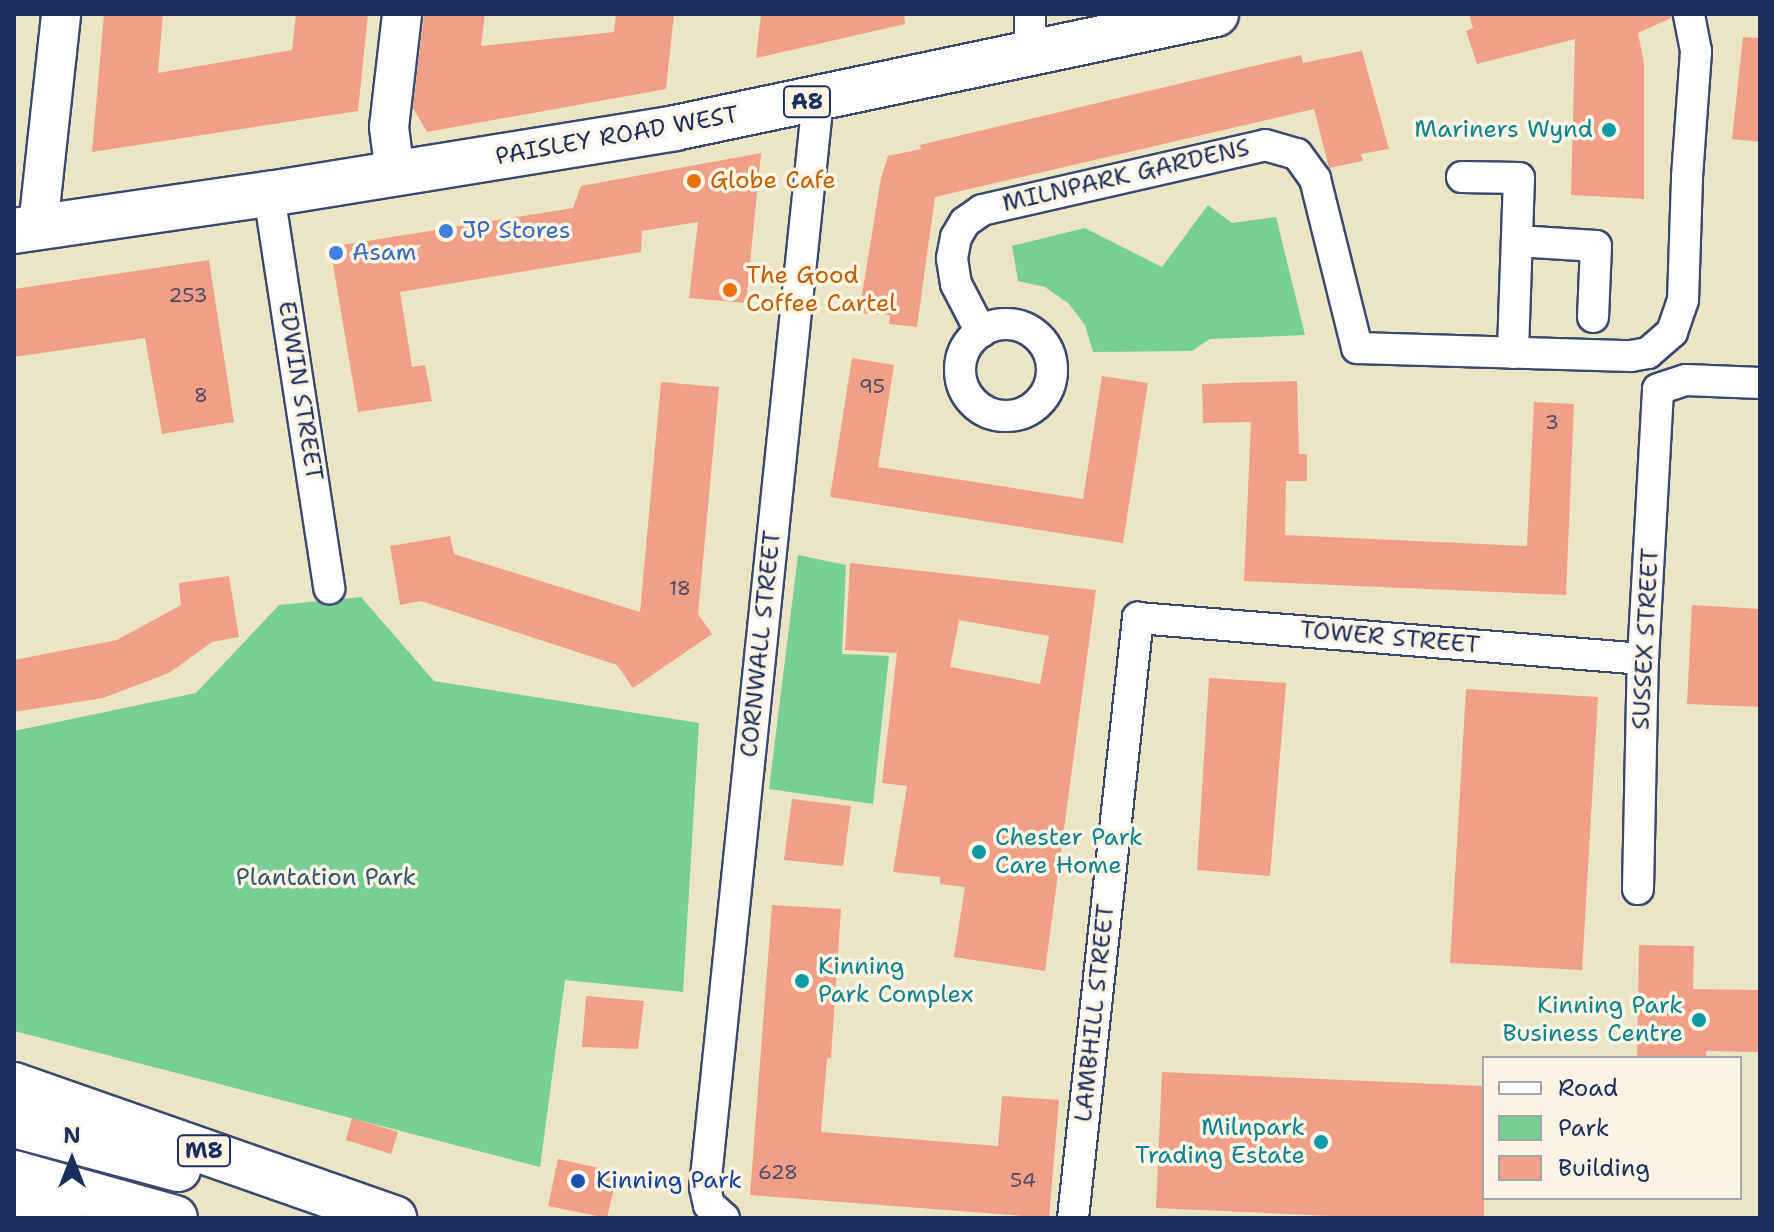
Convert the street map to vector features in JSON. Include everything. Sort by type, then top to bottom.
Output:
[{"type":"main road","name":"PAISLEY ROAD WEST","points":[[26,229],[395,174],[818,100],[1030,33],[1216,14]]},
{"type":"main road","name":"M8","points":[[14,1085],[394,1218]]},
{"type":"main road","name":"M8","points":[[14,1125],[354,1218]]},
{"type":"main road","points":[[14,1173],[175,1218]]},
{"type":"main road","points":[[14,1204],[63,1218]]},
{"type":"street","points":[[26,229],[61,14]]},
{"type":"street","points":[[395,174],[389,127],[402,14]]},
{"type":"street","name":"MILNPARK GARDENS","points":[[981,332],[956,284],[952,258],[956,237],[965,222],[982,210],[1265,145],[1297,154],[1315,179],[1357,348],[1631,356],[1648,353],[1672,332],[1683,300],[1687,177],[1696,51],[1689,14]]},
{"type":"street","name":"CORNWALL STREET","points":[[724,1218],[709,1205],[705,1187],[818,100]]},
{"type":"street","points":[[1462,177],[1519,178],[1513,353]]},
{"type":"street","name":"EDWIN STREET","points":[[269,194],[329,588]]},
{"type":"street","points":[[1517,241],[1596,246],[1593,317]]},
{"type":"street","name":"SUSSEX STREET","points":[[1638,889],[1643,659],[1658,389],[1686,380],[1760,383]]},
{"type":"street","name":"TOWER STREET","points":[[1138,618],[1643,659]]},
{"type":"street","name":"LAMBHILL STREET","points":[[1073,1218],[1138,618]]},
{"type":"green space","points":[[1208,205],[1232,223],[1276,217],[1305,335],[1210,339],[1192,351],[1093,352],[1085,325],[1068,303],[1045,287],[1018,281],[1012,246],[1085,228],[1162,267]]},
{"type":"green space","points":[[798,555],[846,565],[842,654],[889,656],[873,804],[769,789]]},
{"type":"green space","name":"Plantation Park","points":[[361,597],[434,681],[699,723],[683,992],[565,980],[540,1167],[14,1031],[14,731],[196,693],[279,605]]},
{"type":"building","points":[[104,14],[163,14],[158,73],[292,50],[296,14],[368,14],[358,111],[92,152]]},
{"type":"building","points":[[424,14],[485,14],[481,46],[614,32],[616,14],[674,14],[666,89],[427,132],[413,108]]},
{"type":"building","points":[[761,14],[904,14],[905,24],[756,58]]},
{"type":"building","name":"Mariners Wynd","points":[[1469,14],[1671,14],[1671,18],[1638,33],[1644,63],[1644,199],[1571,195],[1575,39],[1477,64],[1466,31],[1473,28]]},
{"type":"building","points":[[1743,37],[1760,38],[1760,142],[1732,139]]},
{"type":"building","points":[[1362,51],[1389,149],[1361,154],[1363,161],[1329,168],[1314,109],[935,197],[917,327],[889,324],[890,315],[859,313],[881,178],[888,156],[921,149],[920,145],[1301,55],[1303,63]]},
{"type":"building","points":[[761,153],[746,303],[689,298],[698,222],[642,231],[641,252],[400,292],[412,367],[425,365],[432,401],[358,412],[330,247],[573,208],[581,186]]},
{"type":"building","points":[[209,260],[234,422],[162,434],[145,338],[14,357],[14,289]]},
{"type":"building","points":[[852,358],[894,365],[878,467],[1083,499],[1102,376],[1148,383],[1123,543],[830,497]]},
{"type":"building","points":[[1297,381],[1299,454],[1307,454],[1307,481],[1286,481],[1285,535],[1527,546],[1534,402],[1574,404],[1566,595],[1244,581],[1251,422],[1203,423],[1202,384]]},
{"type":"building","points":[[661,382],[719,387],[698,614],[712,634],[633,688],[617,665],[421,601],[400,605],[390,546],[450,536],[454,554],[640,612]]},
{"type":"building","points":[[850,563],[1096,590],[1045,971],[954,957],[965,887],[940,884],[940,877],[893,872],[907,786],[882,783],[897,653],[845,650]],"holes":[[[959,620],[1049,636],[1040,684],[950,667]]]},
{"type":"building","points":[[229,576],[239,637],[212,642],[169,673],[103,698],[14,712],[14,660],[117,640],[181,605],[179,583]]},
{"type":"building","points":[[1692,605],[1760,609],[1760,707],[1687,704]]},
{"type":"building","points":[[1209,678],[1286,683],[1270,876],[1197,870]]},
{"type":"building","points":[[1466,689],[1598,697],[1582,970],[1450,963]]},
{"type":"building","points":[[792,799],[851,806],[843,866],[784,860]]},
{"type":"building","points":[[772,905],[841,909],[831,1058],[827,1058],[821,1132],[998,1146],[1002,1096],[1059,1100],[1049,1218],[750,1195]]},
{"type":"building","name":"Kinning Park Business Centre","points":[[1639,945],[1694,946],[1693,989],[1760,990],[1760,1052],[1706,1051],[1706,1056],[1637,1056]]},
{"type":"building","points":[[586,996],[644,1001],[638,1049],[582,1047]]},
{"type":"building","name":"Milnpark Trading Estate","points":[[1162,1072],[1482,1086],[1484,1218],[1373,1218],[1156,1208]]},
{"type":"building","points":[[352,1118],[398,1132],[391,1154],[346,1140]]},
{"type":"building","points":[[558,1159],[618,1172],[607,1218],[548,1206]]},
{"type":"place","name":"Mariners Wynd","points":[[1609,130]]},
{"type":"place","name":"Globe Cafe","points":[[694,181]]},
{"type":"place","name":"JP Stores","points":[[446,231]]},
{"type":"place","name":"Asam","points":[[336,253]]},
{"type":"place","name":"The Good Coffee Cartel","points":[[730,290]]},
{"type":"place","name":"Chester Park Care Home","points":[[979,852]]},
{"type":"place","name":"Kinning Park Complex","points":[[802,981]]},
{"type":"place","name":"Kinning Park Business Centre","points":[[1699,1020]]},
{"type":"place","name":"Milnpark Trading Estate","points":[[1321,1142]]},
{"type":"place","name":"Kinning Park","points":[[578,1181]]}]
